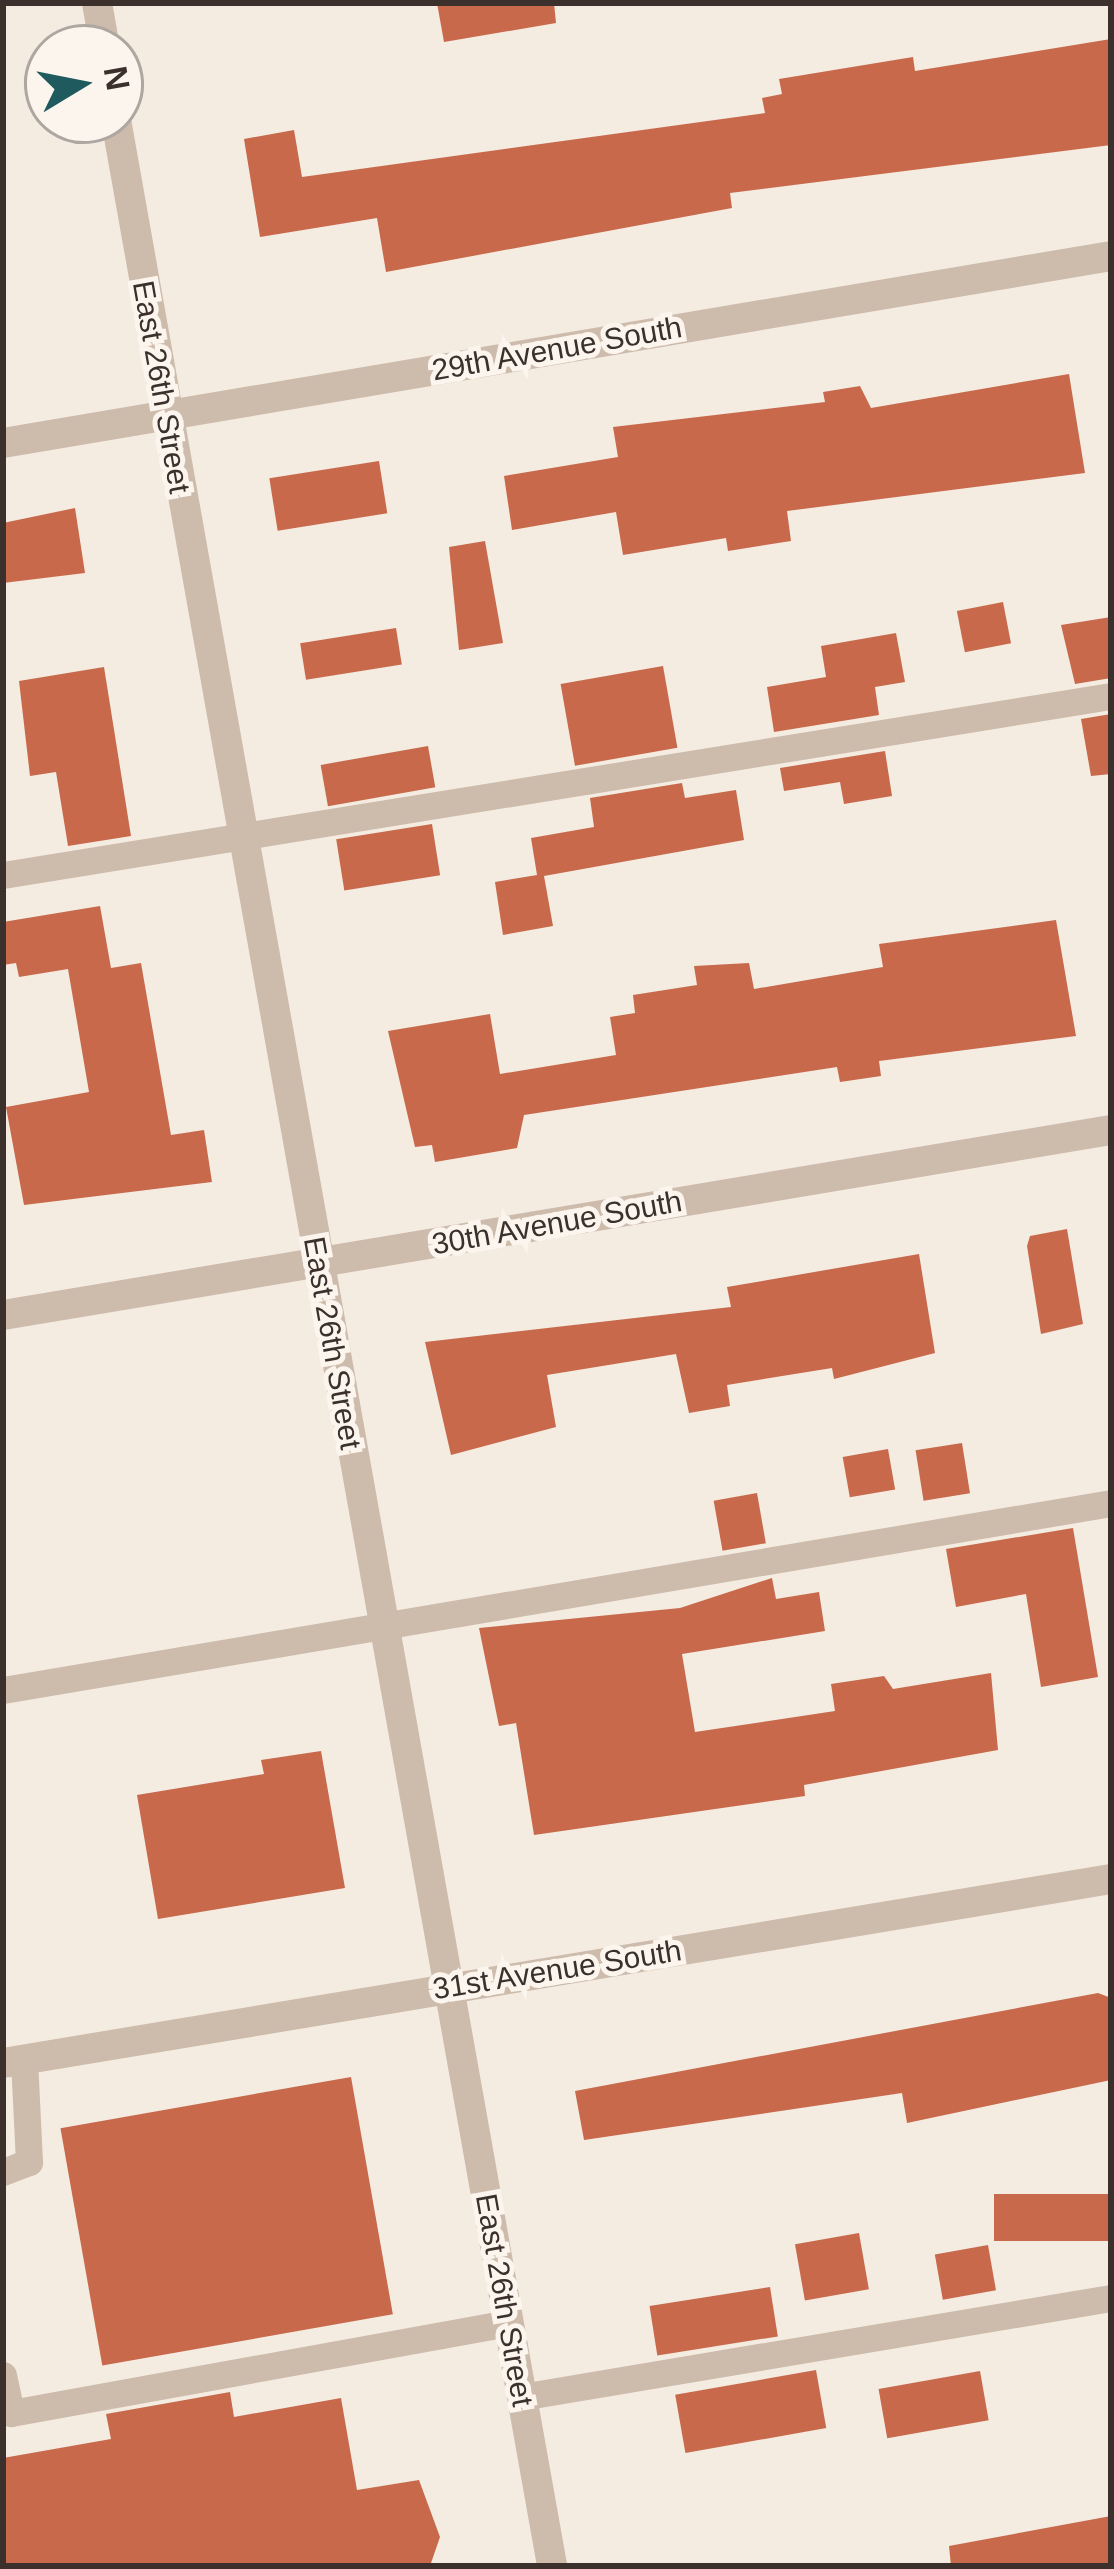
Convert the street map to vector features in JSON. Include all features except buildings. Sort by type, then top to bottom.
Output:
[{"type":"street","name":"East 26th Street","points":[[120,144],[552,2566]]},
{"type":"street","name":"29th Avenue South","points":[[3,442],[1111,256]]},
{"type":"street","name":"30th Avenue South","points":[[3,1315],[1111,1130]]},
{"type":"street","name":"31st Avenue South","points":[[14,2061],[1111,1879]]},
{"type":"lane","points":[[3,875],[1111,696]]},
{"type":"lane","points":[[3,1690],[1111,1503]]},
{"type":"lane","points":[[3,2172],[29,2162],[14,2061]]},
{"type":"lane","points":[[521,2397],[1111,2299]]},
{"type":"lane","points":[[3,2375],[11,2413],[508,2324]]}]
